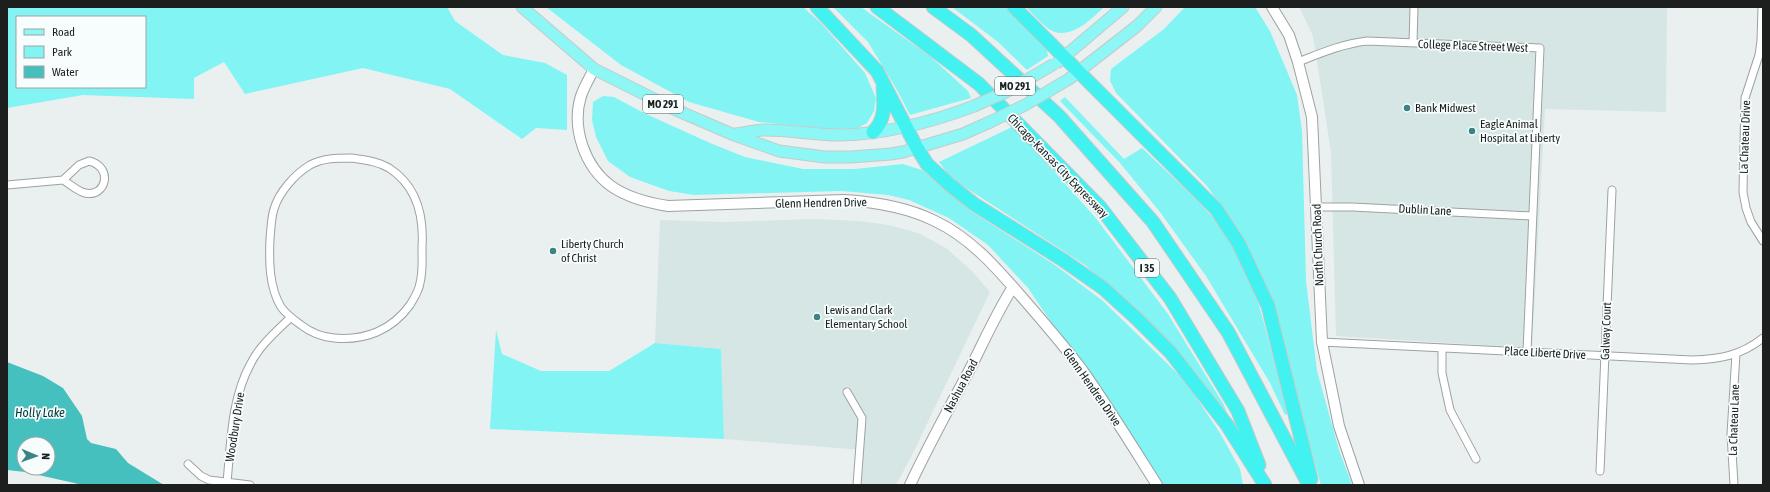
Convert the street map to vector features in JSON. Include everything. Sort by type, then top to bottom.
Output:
[{"type":"highway","points":[[817,7],[877,71],[917,148],[928,164],[974,204],[1063,260],[1103,288],[1137,319],[1171,353],[1227,425],[1266,485]]},
{"type":"highway","name":"Chicago-Kansas City Expressway","points":[[877,7],[978,84],[1100,207],[1170,298],[1238,412],[1266,485]]},
{"type":"highway","name":"I 35","points":[[932,7],[971,36],[1059,116],[1153,222],[1228,332],[1309,485]]},
{"type":"highway","points":[[1014,7],[1059,61],[1216,208],[1240,244],[1268,306],[1313,485]]},
{"type":"highway","points":[[873,132],[881,122],[884,112],[883,81]]},
{"type":"main road","name":"MO 291","points":[[522,7],[594,68],[676,110],[779,151],[825,157],[875,156],[903,152],[962,134],[990,122],[1025,105],[1074,75],[1137,26],[1156,7]]},
{"type":"main road","name":"MO 291","points":[[734,134],[764,130],[839,135],[873,132],[906,126],[953,114],[1006,92],[1059,61],[1123,7]]},
{"type":"street","name":"North Church Road","points":[[1272,7],[1289,35],[1298,62],[1312,117],[1322,342],[1339,426],[1359,485]]},
{"type":"street","points":[[1413,43],[1414,7]]},
{"type":"street","name":"La Chateau Drive","points":[[1762,7],[1761,41],[1745,98],[1743,192],[1746,208],[1751,222],[1763,240]]},
{"type":"street","name":"College Place Street West","points":[[1298,62],[1330,49],[1351,43],[1387,41],[1540,48],[1527,352]]},
{"type":"street","name":"Glenn Hendren Drive","points":[[594,68],[581,96],[578,112],[580,142],[598,173],[611,186],[642,201],[668,206],[844,200],[893,206],[935,221],[951,230],[980,253],[1013,287],[1083,371],[1157,485]]},
{"type":"street","points":[[351,158],[376,162],[388,168],[399,176],[414,194],[422,218],[422,271],[416,296],[403,315],[392,325],[370,335],[346,339],[333,338],[321,335],[305,328],[291,317],[281,307],[275,291],[270,268],[270,247],[274,209],[285,189],[300,172],[311,165],[326,159],[351,158]]},
{"type":"street","points":[[7,186],[63,180],[79,165],[89,161],[99,165],[105,174],[103,184],[100,189],[91,193],[81,192],[63,180]]},
{"type":"street","name":"Galway Court","points":[[1600,471],[1612,190]]},
{"type":"street","name":"Dublin Lane","points":[[1317,207],[1352,207],[1532,216]]},
{"type":"street","name":"Nashua Road","points":[[910,485],[927,449],[979,351],[998,310],[1013,287]]},
{"type":"street","name":"Woodbury Drive","points":[[226,482],[238,396],[251,363],[267,341],[291,317]]},
{"type":"street","name":"Place Liberte Drive","points":[[1322,342],[1692,360],[1709,359],[1736,354],[1763,338]]},
{"type":"street","points":[[1442,348],[1442,373],[1450,410],[1476,459]]},
{"type":"street","name":"La Chateau Lane","points":[[1734,485],[1731,434],[1736,354]]},
{"type":"street","points":[[847,392],[862,418],[857,485]]},
{"type":"street","points":[[188,464],[201,476],[209,480],[250,485]]},
{"type":"shaded area","points":[[1299,7],[1667,7],[1666,112],[1545,109],[1532,348],[1336,336],[1331,152],[1313,36]]},
{"type":"shaded area","name":"Lewis and Clark Elementary School","points":[[815,219],[859,221],[889,225],[918,233],[946,248],[972,271],[990,292],[913,453],[896,485],[860,485],[862,450],[724,439],[721,349],[655,343],[660,220],[725,222]]},
{"type":"green space","points":[[7,7],[447,7],[455,21],[503,55],[545,63],[567,75],[567,130],[536,128],[522,139],[450,89],[363,68],[245,94],[224,62],[194,78],[194,99],[83,95],[7,108]]},
{"type":"green space","points":[[546,7],[803,7],[821,23],[865,73],[876,98],[874,111],[867,123],[858,128],[830,129],[759,122],[689,102],[621,65]]},
{"type":"green space","points":[[833,7],[861,7],[931,57],[968,91],[971,98],[910,115],[868,42]]},
{"type":"green space","points":[[952,7],[1008,7],[1047,50],[1048,56],[1027,70],[998,42]]},
{"type":"green space","points":[[1026,7],[1104,7],[1077,29],[1062,33],[1054,32],[1046,27]]},
{"type":"green space","points":[[1185,7],[1255,7],[1270,31],[1297,95],[1302,131],[1306,281],[1317,371],[1339,450],[1352,485],[1321,485],[1290,376],[1241,236],[1207,186],[1116,93],[1110,81],[1111,69],[1164,29]]},
{"type":"green space","points":[[603,96],[614,97],[644,113],[745,157],[803,169],[855,169],[903,164],[922,170],[971,211],[1055,265],[1103,301],[1186,382],[1220,433],[1240,469],[1243,485],[1161,485],[1028,288],[988,245],[949,218],[909,200],[888,195],[841,191],[694,195],[669,191],[630,177],[608,161],[596,137],[592,120],[593,102]]},
{"type":"green space","points":[[1065,97],[1124,159],[1142,148],[1197,200],[1217,222],[1250,275],[1288,413],[1285,415],[1270,383],[1206,276],[1160,212],[1120,163],[1060,101]]},
{"type":"green space","points":[[1012,127],[1095,217],[1168,314],[1224,405],[1229,418],[1137,311],[1085,265],[951,178],[939,162]]},
{"type":"green space","points":[[496,330],[502,354],[541,371],[609,371],[655,343],[721,349],[724,439],[490,429]]},
{"type":"water","name":"Holly Lake","points":[[7,362],[43,376],[63,388],[82,416],[87,439],[91,443],[116,449],[128,463],[164,485],[83,485],[43,476],[56,476],[56,436],[16,436],[16,471],[7,470]]},
{"type":"place","name":"Bank Midwest","points":[[1407,108]]},
{"type":"place","name":"Eagle Animal Hospital at Liberty","points":[[1472,131]]},
{"type":"place","name":"Liberty Church of Christ","points":[[553,251]]},
{"type":"place","name":"Lewis and Clark Elementary School","points":[[817,317]]}]
